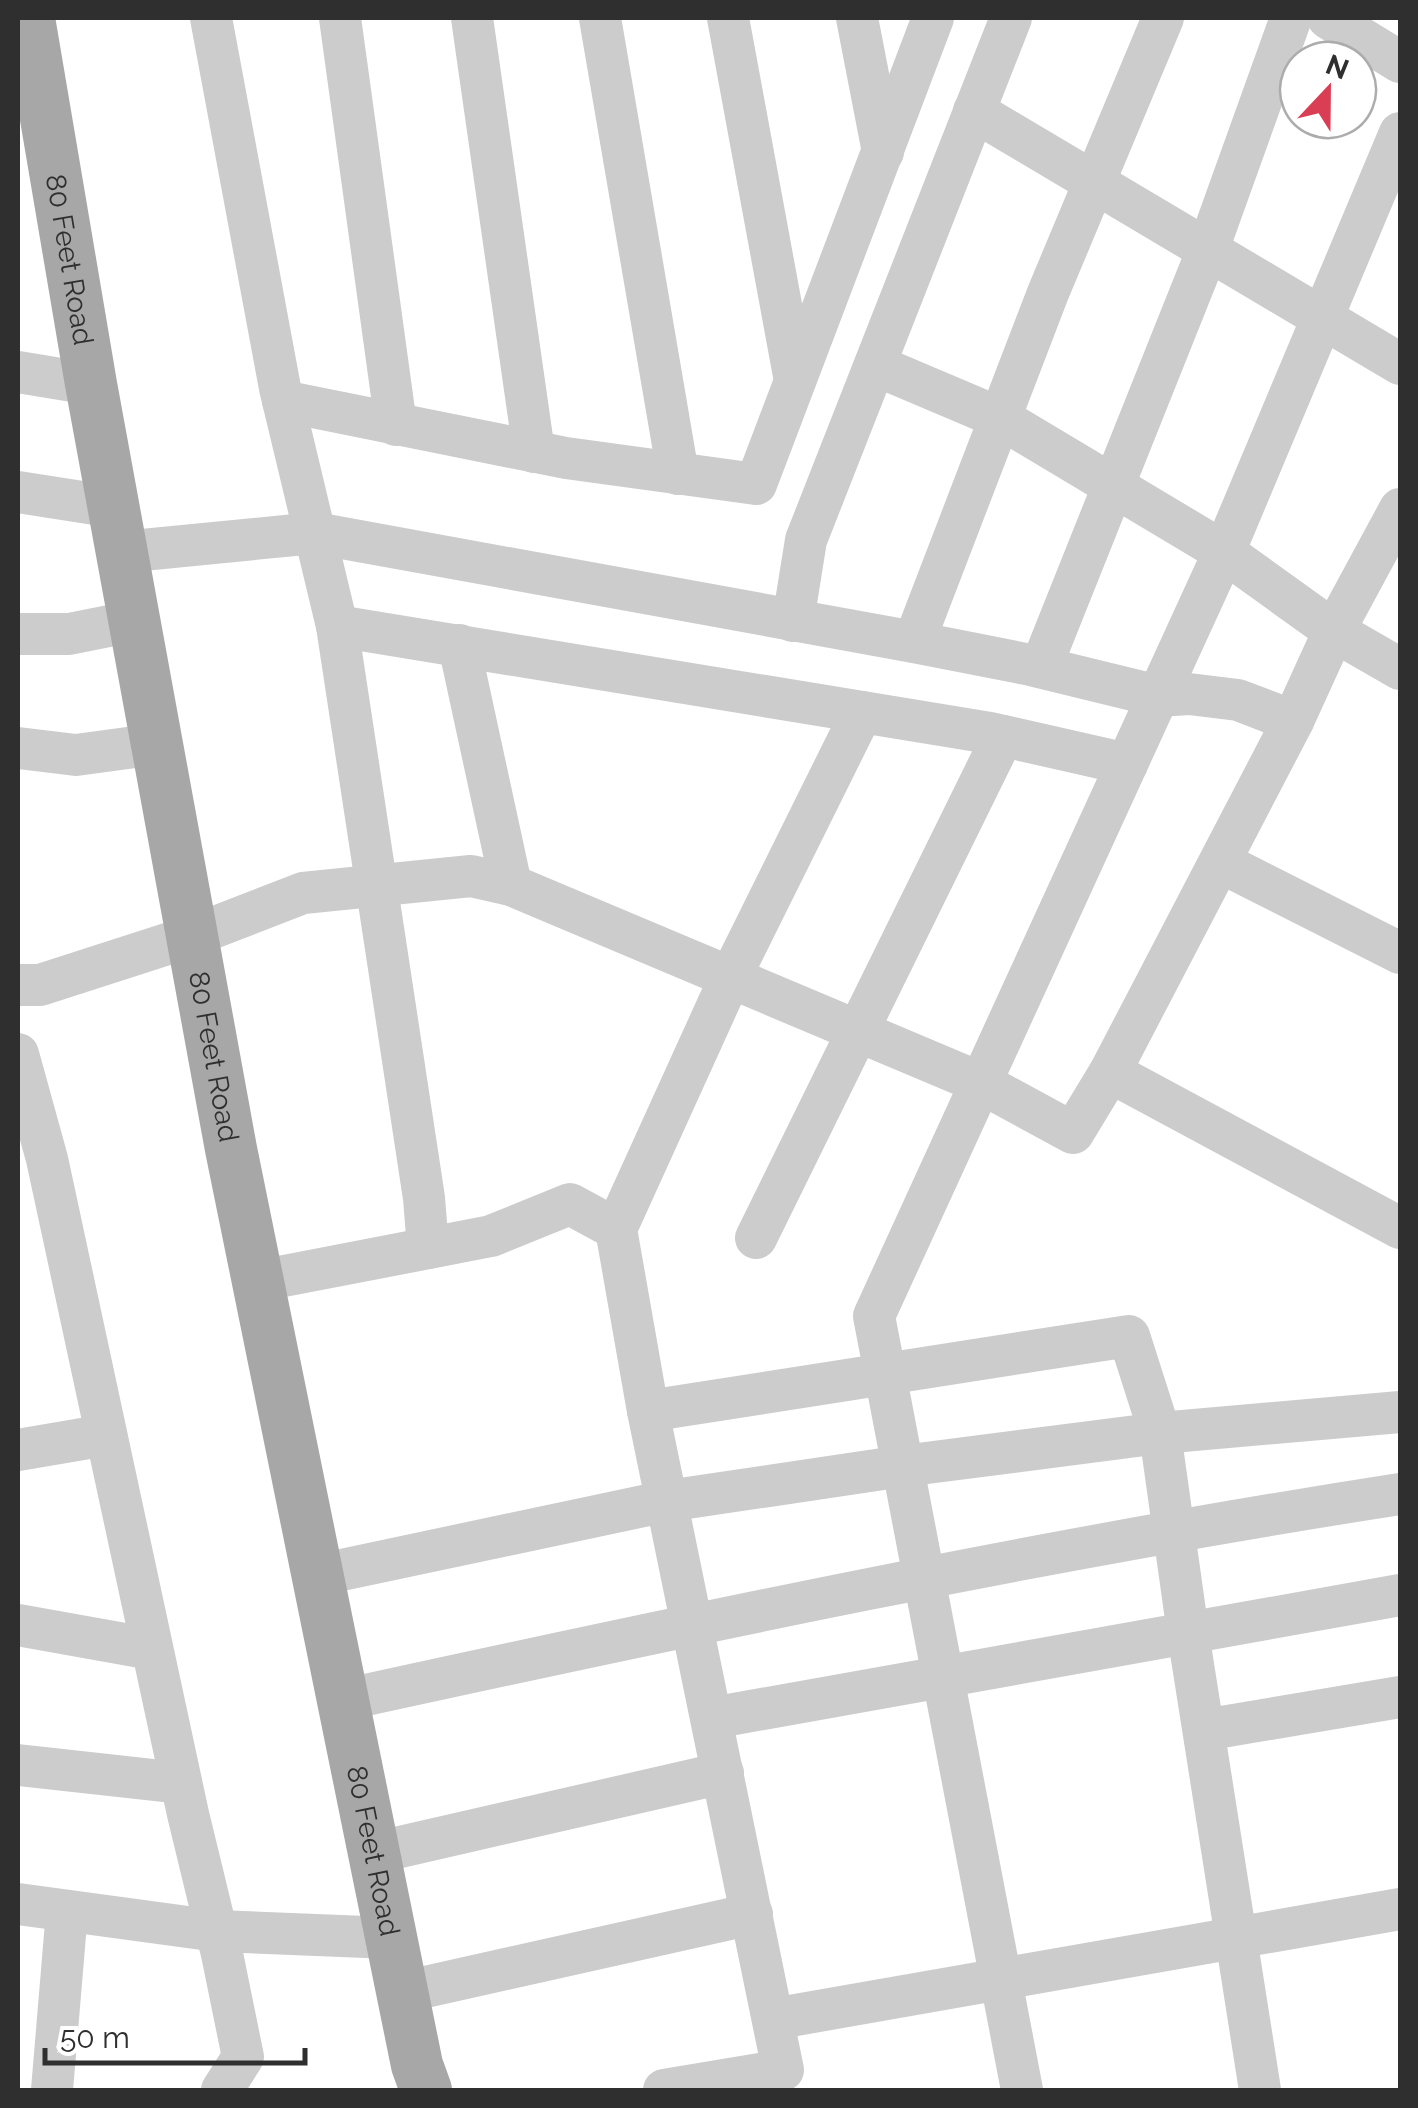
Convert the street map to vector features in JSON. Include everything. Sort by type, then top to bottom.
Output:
[{"type":"main road","name":"80 Feet Road","points":[[29,18],[134,621],[258,1281],[402,1992],[426,2090]]},
{"type":"street","points":[[211,18],[283,401],[337,626],[379,885],[428,1248]]},
{"type":"street","points":[[340,18],[396,425]]},
{"type":"street","points":[[472,18],[534,452]]},
{"type":"street","points":[[600,18],[678,474]]},
{"type":"street","points":[[728,18],[795,381]]},
{"type":"street","points":[[857,18],[883,152]]},
{"type":"street","points":[[283,401],[534,452],[756,484],[934,18]]},
{"type":"street","points":[[792,621],[806,540],[1011,18]]},
{"type":"street","points":[[914,642],[1162,18]]},
{"type":"street","points":[[1041,667],[1208,249],[1291,18]]},
{"type":"street","points":[[1328,18],[1400,62]]},
{"type":"street","points":[[974,111],[1400,364]]},
{"type":"street","points":[[1022,2090],[874,1316],[1224,552],[1400,133]]},
{"type":"street","points":[[875,365],[1000,418],[1224,552],[1334,631],[1400,669]]},
{"type":"street","points":[[18,372],[92,384]]},
{"type":"street","points":[[18,492],[118,530],[316,533],[914,642],[1041,667],[1158,696],[1189,694],[1238,700],[1293,721]]},
{"type":"street","points":[[18,985],[40,984],[192,936],[303,893],[471,876],[510,885],[858,1031],[980,1084],[1073,1133],[1110,1072],[1400,509]]},
{"type":"street","points":[[18,634],[69,634],[134,621]]},
{"type":"street","points":[[337,626],[1003,736],[1127,764]]},
{"type":"street","points":[[459,645],[510,885]]},
{"type":"street","points":[[664,2090],[784,2070],[648,1411],[616,1229],[730,978],[862,712]]},
{"type":"street","points":[[756,1238],[1003,736]]},
{"type":"street","points":[[18,748],[76,754],[157,744]]},
{"type":"street","points":[[1220,862],[1400,952]]},
{"type":"street","points":[[18,1054],[29,1143],[106,1436],[244,2056],[222,2090]]},
{"type":"street","points":[[1110,1072],[1400,1228]]},
{"type":"street","points":[[258,1281],[491,1236],[570,1204],[616,1229]]},
{"type":"street","points":[[648,1411],[1129,1336],[1160,1433],[1260,2090]]},
{"type":"street","points":[[318,1575],[667,1501],[1160,1433],[1400,1412]]},
{"type":"street","points":[[18,1450],[106,1436]]},
{"type":"street","points":[[343,1700],[692,1624],[1174,1529],[1400,1494]]},
{"type":"street","points":[[712,1718],[1400,1594]]},
{"type":"street","points":[[18,1625],[152,1649]]},
{"type":"street","points":[[1204,1730],[1400,1697]]},
{"type":"street","points":[[18,1765],[181,1783]]},
{"type":"street","points":[[374,1853],[723,1773]]},
{"type":"street","points":[[18,1904],[217,1931],[392,1938]]},
{"type":"street","points":[[773,2019],[1400,1909]]},
{"type":"street","points":[[52,2090],[68,1911]]},
{"type":"street","points":[[402,1992],[752,1914]]}]
